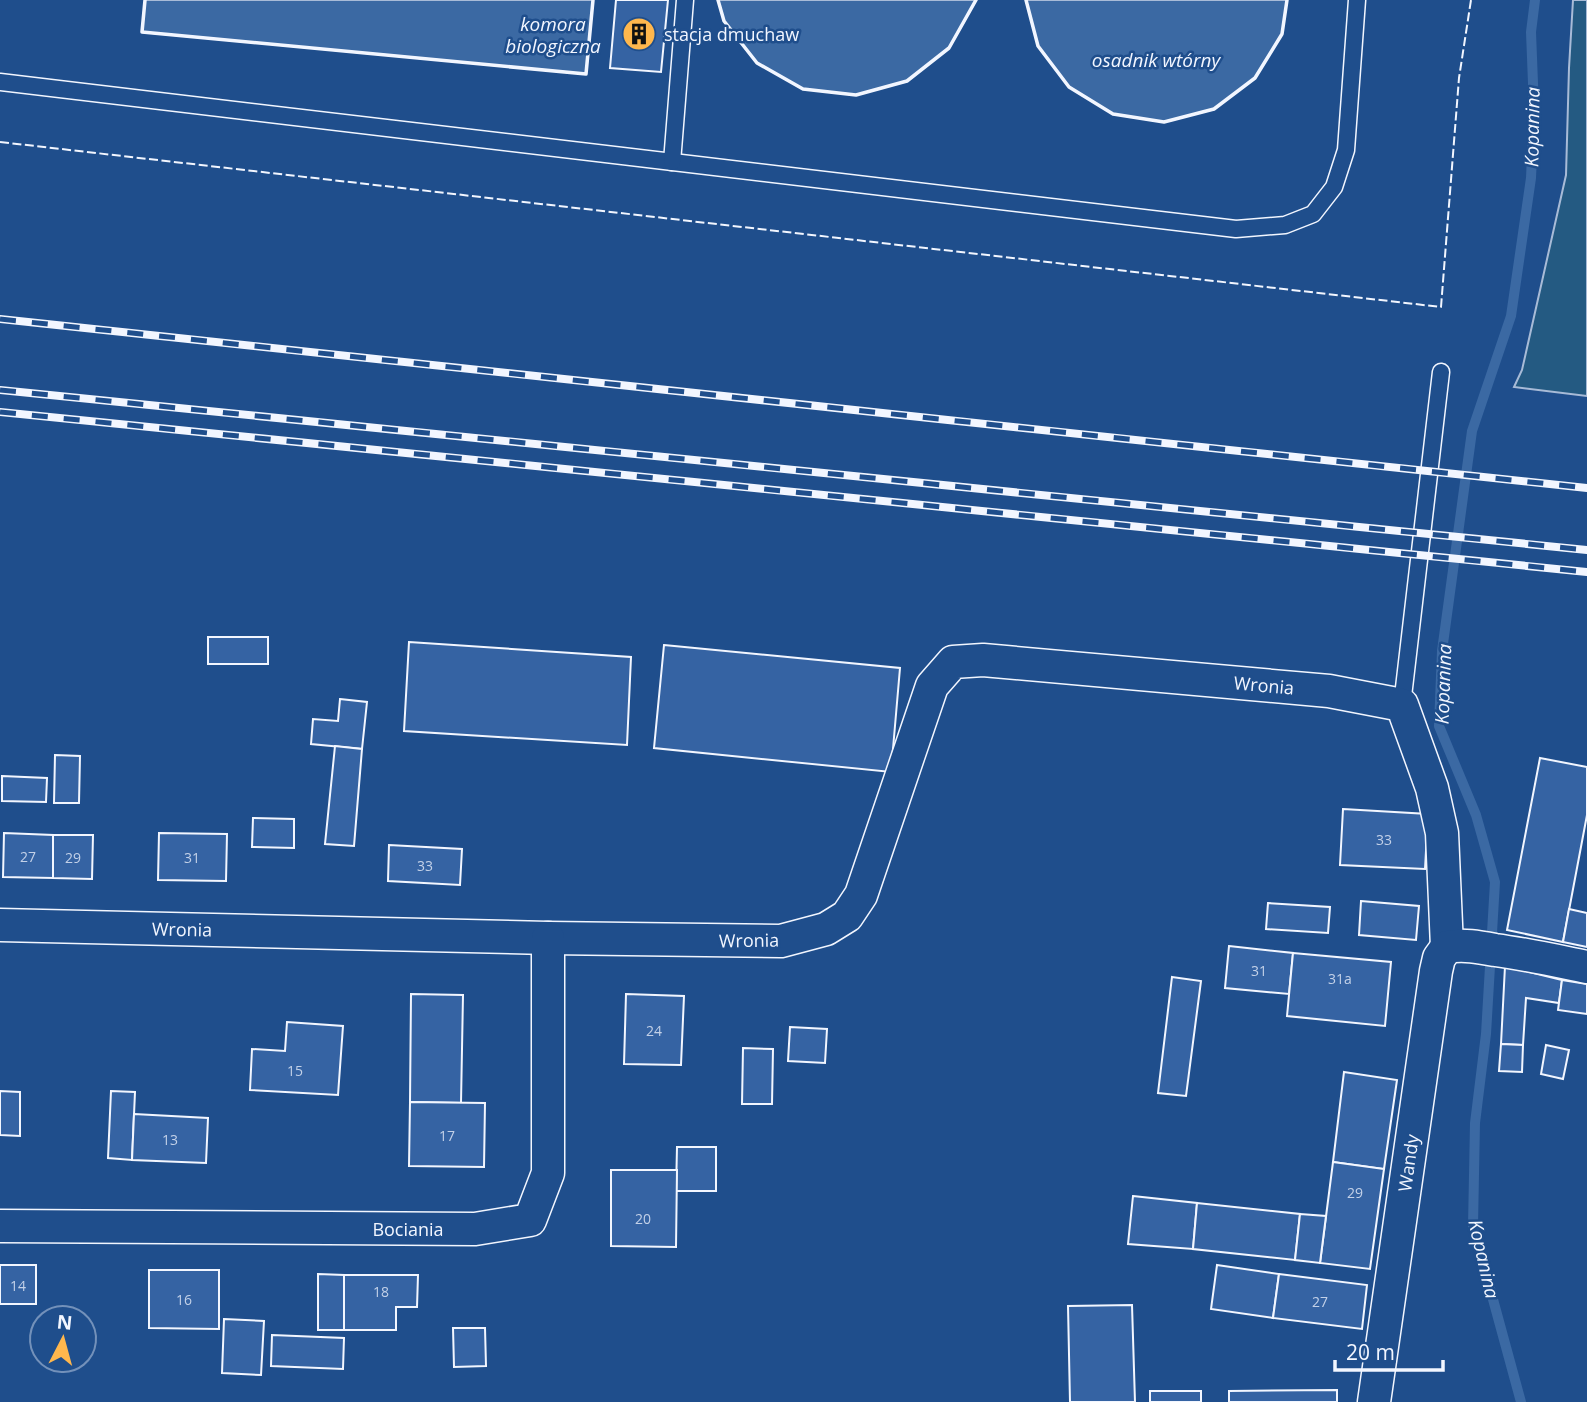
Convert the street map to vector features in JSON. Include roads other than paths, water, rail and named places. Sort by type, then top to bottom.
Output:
[{"type":"street","name":"Wronia","points":[[0,925],[781,941],[826,929],[847,916],[861,895],[932,686],[953,662],[984,660],[1329,691],[1402,705]]},
{"type":"street","points":[[1402,705],[1432,788],[1442,833],[1457,946],[1523,954],[1587,967]]},
{"type":"street","name":"Bociania","points":[[0,1226],[475,1229],[530,1220],[548,1173],[548,938]]},
{"type":"street","name":"Wandy","points":[[1374,1402],[1436,971],[1439,958],[1457,946]]},
{"type":"lane","points":[[672,162],[685,0]]},
{"type":"lane","points":[[0,82],[1236,229],[1285,225],[1313,214],[1334,187],[1346,150],[1357,0]]},
{"type":"lane","points":[[1402,705],[1441,372]]},
{"type":"water","name":"komora biologiczna","points":[[145,0],[593,0],[586,74],[142,32]]},
{"type":"water","points":[[718,0],[976,0],[949,48],[907,81],[856,95],[803,89],[757,63],[724,21]]},
{"type":"water","name":"osadnik wtórny","points":[[1026,0],[1287,0],[1282,34],[1255,78],[1214,109],[1164,122],[1113,114],[1069,87],[1038,46]]},
{"type":"waterway","name":"Kopanina","points":[[1521,1402],[1473,1226],[1475,1123],[1486,1034],[1495,882],[1476,815],[1439,726],[1442,651],[1472,431],[1511,316],[1531,178],[1534,109],[1531,32],[1535,0]]},
{"type":"railway","points":[[0,319],[1587,488]]},
{"type":"railway","points":[[0,390],[1587,550]]},
{"type":"railway","points":[[0,412],[1587,572]]},
{"type":"place","name":"stacja dmuchaw","points":[[639,34]]}]
